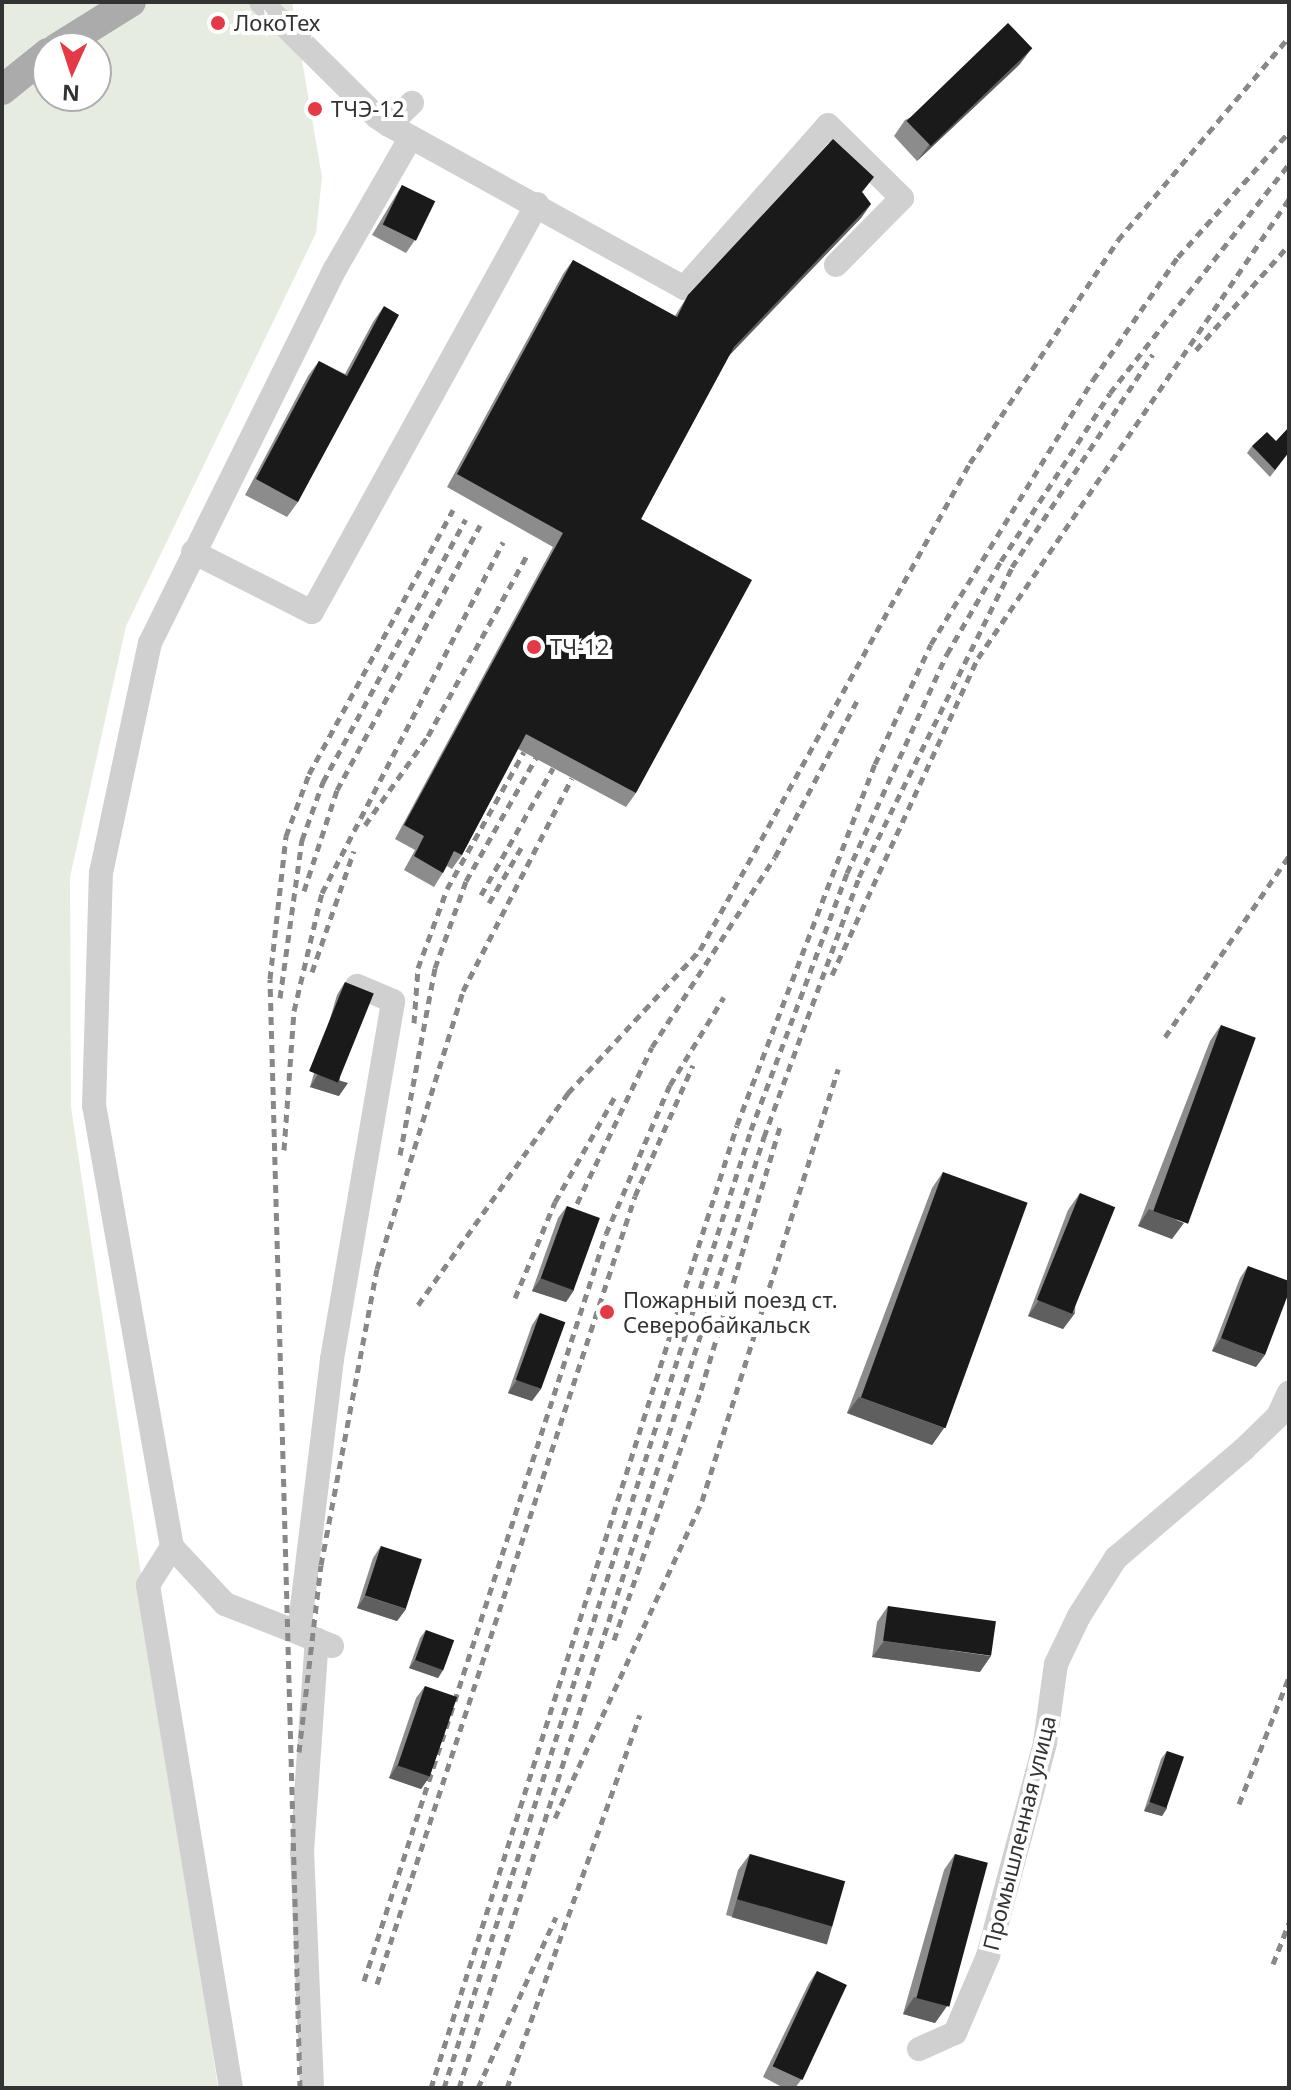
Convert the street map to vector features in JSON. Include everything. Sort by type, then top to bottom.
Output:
[{"type":"main road","points":[[83,32],[131,2]]},
{"type":"main road","points":[[2,90],[32,66]]},
{"type":"street","points":[[261,2],[286,35],[389,125],[537,204],[684,288],[828,125],[902,198],[836,265]]},
{"type":"street","points":[[389,125],[412,103]]},
{"type":"street","points":[[316,1640],[225,1604],[172,1547],[94,1106],[101,873],[150,643],[335,269],[411,137]]},
{"type":"street","points":[[193,552],[312,612],[537,204]]},
{"type":"street","points":[[312,2088],[302,1852],[332,1359],[393,1001],[357,986]]},
{"type":"street","name":"Промышленная улица","points":[[919,2049],[955,2033],[988,1956],[1045,1743],[1056,1664],[1079,1616],[1116,1558],[1244,1449],[1278,1416],[1289,1392]]},
{"type":"street","points":[[172,1547],[148,1585],[231,2088]]},
{"type":"shaded area","points":[[2,2],[292,2],[322,177],[316,233],[126,626],[70,877],[71,1107],[218,2088],[2,2088]]},
{"type":"building","points":[[1008,23],[1032,48],[931,146],[907,121]]},
{"type":"building","points":[[833,139],[874,177],[862,192],[871,204],[734,347],[641,519],[752,580],[636,793],[526,734],[462,855],[454,851],[443,873],[414,856],[424,836],[404,825],[563,533],[457,474],[573,260],[677,317],[688,295]]},
{"type":"building","points":[[402,185],[435,201],[416,241],[383,225]]},
{"type":"building","points":[[384,306],[399,315],[298,502],[256,479],[319,361],[347,376]]},
{"type":"building","points":[[1289,427],[1289,452],[1275,470],[1252,446],[1267,432],[1276,441]]},
{"type":"building","points":[[345,982],[374,994],[338,1083],[309,1071]]},
{"type":"building","points":[[1221,1025],[1256,1038],[1188,1224],[1153,1211]]},
{"type":"building","points":[[943,1172],[1028,1203],[945,1428],[861,1398]]},
{"type":"building","points":[[1080,1193],[1115,1207],[1072,1314],[1037,1300]]},
{"type":"building","points":[[567,1206],[600,1218],[574,1290],[541,1278]]},
{"type":"building","points":[[1248,1266],[1289,1281],[1289,1292],[1265,1355],[1221,1338]]},
{"type":"building","points":[[540,1313],[565,1322],[541,1389],[516,1380]]},
{"type":"building","points":[[381,1546],[422,1559],[406,1609],[365,1595]]},
{"type":"building","points":[[888,1606],[996,1621],[991,1656],[883,1641]]},
{"type":"building","points":[[426,1630],[454,1640],[443,1670],[415,1660]]},
{"type":"building","points":[[425,1686],[457,1697],[430,1776],[398,1765]]},
{"type":"building","points":[[1167,1751],[1184,1757],[1166,1808],[1149,1802]]},
{"type":"building","points":[[750,1854],[845,1881],[832,1926],[737,1899]]},
{"type":"building","points":[[955,1854],[988,1863],[949,2007],[916,1998]]},
{"type":"building","points":[[817,1971],[847,1985],[803,2080],[773,2066]]},
{"type":"railway","points":[[418,1305],[568,1093],[700,950],[970,463],[1118,240],[1289,37]]},
{"type":"railway","points":[[431,2088],[737,1125],[875,764],[931,644],[1093,380],[1178,257],[1289,132]]},
{"type":"railway","points":[[444,2088],[751,1130],[847,873],[947,654],[1001,561],[1110,393],[1289,164]]},
{"type":"railway","points":[[832,975],[978,658],[1289,199]]},
{"type":"railway","points":[[1196,350],[1289,245]]},
{"type":"railway","points":[[459,2088],[764,1137],[859,877],[1012,567],[1153,354]]},
{"type":"railway","points":[[300,2088],[270,979],[286,836],[309,774],[453,510]]},
{"type":"railway","points":[[280,998],[302,840],[323,782],[466,519]]},
{"type":"railway","points":[[304,891],[337,790],[480,525]]},
{"type":"railway","points":[[284,1150],[294,1011],[322,893],[503,542]]},
{"type":"railway","points":[[365,825],[428,736],[528,553]]},
{"type":"railway","points":[[571,1216],[652,1047],[775,857],[858,699]]},
{"type":"railway","points":[[414,1023],[418,968],[447,889],[524,752]]},
{"type":"railway","points":[[400,1155],[435,968],[466,881],[536,758]]},
{"type":"railway","points":[[481,895],[553,768]]},
{"type":"railway","points":[[299,1752],[321,1565],[377,1269],[463,991],[572,778]]},
{"type":"railway","points":[[489,903],[521,848]]},
{"type":"railway","points":[[312,972],[354,851]]},
{"type":"railway","points":[[1165,1037],[1289,856]]},
{"type":"railway","points":[[364,1981],[606,1234],[670,1085],[724,997]]},
{"type":"railway","points":[[377,1984],[635,1196],[693,1065]]},
{"type":"railway","points":[[555,1818],[702,1501],[838,1069]]},
{"type":"railway","points":[[515,1298],[555,1202],[614,1098]]},
{"type":"railway","points":[[614,1640],[701,1390],[781,1123]]},
{"type":"railway","points":[[1239,1804],[1289,1677]]},
{"type":"railway","points":[[507,2088],[640,1715]]},
{"type":"railway","points":[[478,2088],[556,1917]]},
{"type":"railway","points":[[1273,1964],[1289,1923]]},
{"type":"place","name":"ЛокоТех","points":[[218,23]]},
{"type":"place","name":"ТЧЭ-12","points":[[315,109]]},
{"type":"place","name":"ТЧ-12","points":[[534,647]]},
{"type":"place","name":"Пожарный поезд ст. Северобайкальск","points":[[607,1312]]}]
